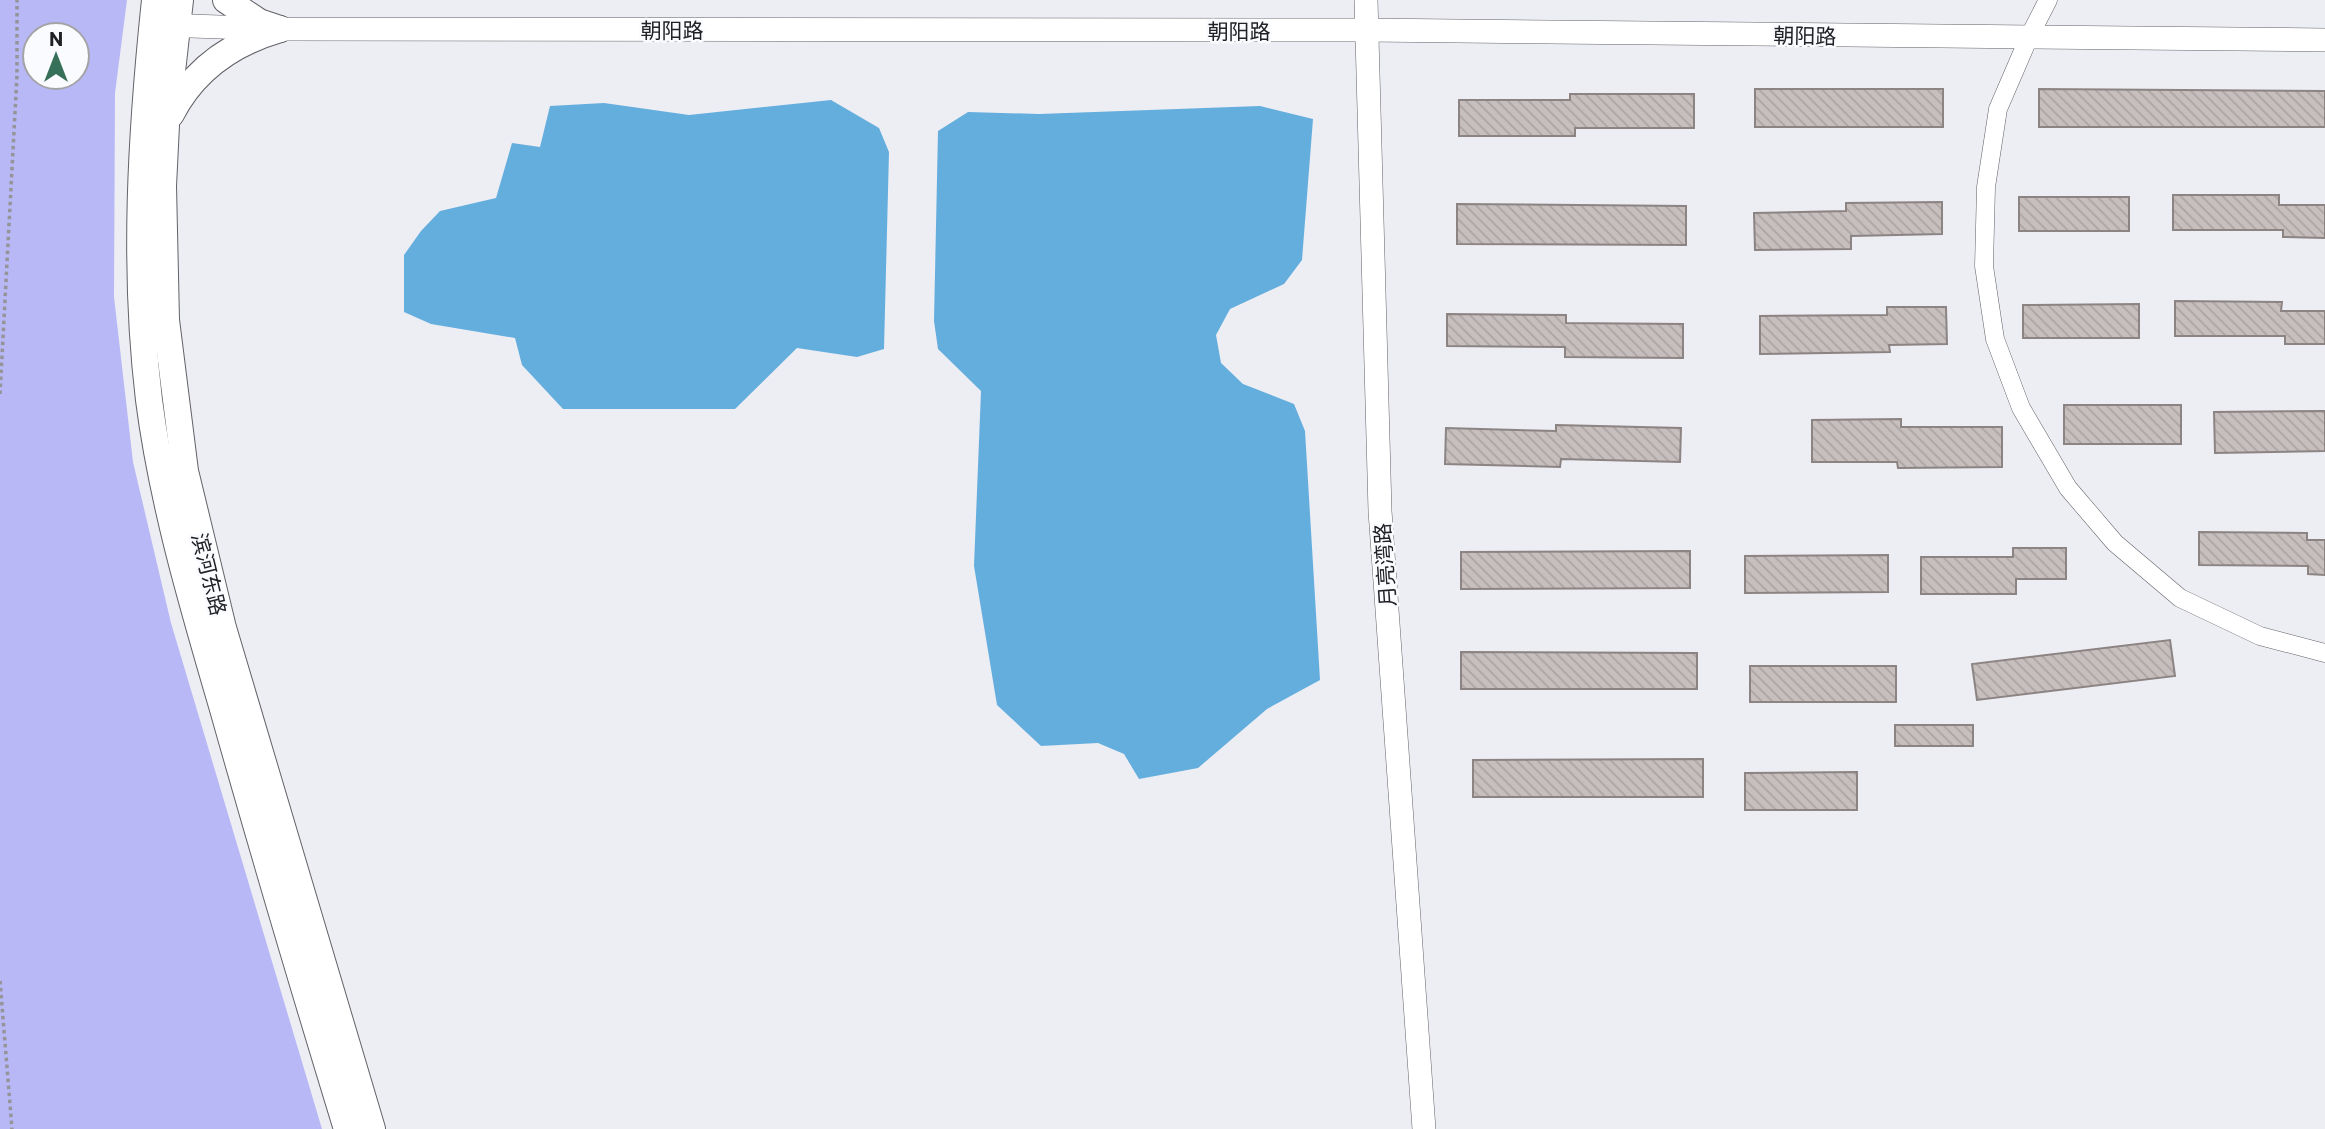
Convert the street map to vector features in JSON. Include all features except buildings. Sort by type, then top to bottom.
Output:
[{"type":"main road","points":[[226,0],[240,11],[280,29]]},
{"type":"main road","name":"滨河东路","points":[[166,12],[163,186],[166,320],[185,471],[223,628],[372,1129]]},
{"type":"main road","name":"滨河东路","points":[[166,12],[143,107],[140,186],[143,321],[149,398],[161,476],[205,647],[346,1129]]},
{"type":"main road","points":[[166,125],[177,102],[192,81],[211,63],[255,36],[280,29]]},
{"type":"street","name":"月亮湾路","points":[[1366,0],[1380,511],[1424,1129]]},
{"type":"street","points":[[2049,0],[2029,37],[1998,109],[1986,187],[1984,266],[1995,339],[2021,408],[2068,488],[2115,543],[2180,598],[2260,635],[2325,653]]},
{"type":"street","name":"朝阳路","points":[[166,12],[280,29],[1367,30],[2325,40]]},
{"type":"path","points":[[0,394],[17,75],[17,0]]},
{"type":"path","points":[[0,981],[12,1129]]},
{"type":"shaded area","points":[[0,0],[127,0],[115,93],[114,297],[133,462],[171,623],[322,1129],[0,1129]]},
{"type":"shaded area","points":[[831,100],[879,128],[889,152],[884,349],[857,357],[797,348],[735,409],[563,409],[522,365],[515,338],[431,324],[404,312],[404,255],[421,231],[440,211],[496,198],[512,143],[540,147],[550,106],[604,103],[689,115]]},
{"type":"shaded area","points":[[1260,106],[1313,119],[1302,260],[1284,284],[1230,309],[1216,335],[1221,363],[1243,384],[1294,404],[1305,431],[1320,680],[1267,709],[1198,768],[1139,779],[1124,754],[1098,743],[1041,746],[997,705],[974,566],[981,391],[938,349],[934,321],[938,131],[968,112],[1039,114]]}]
